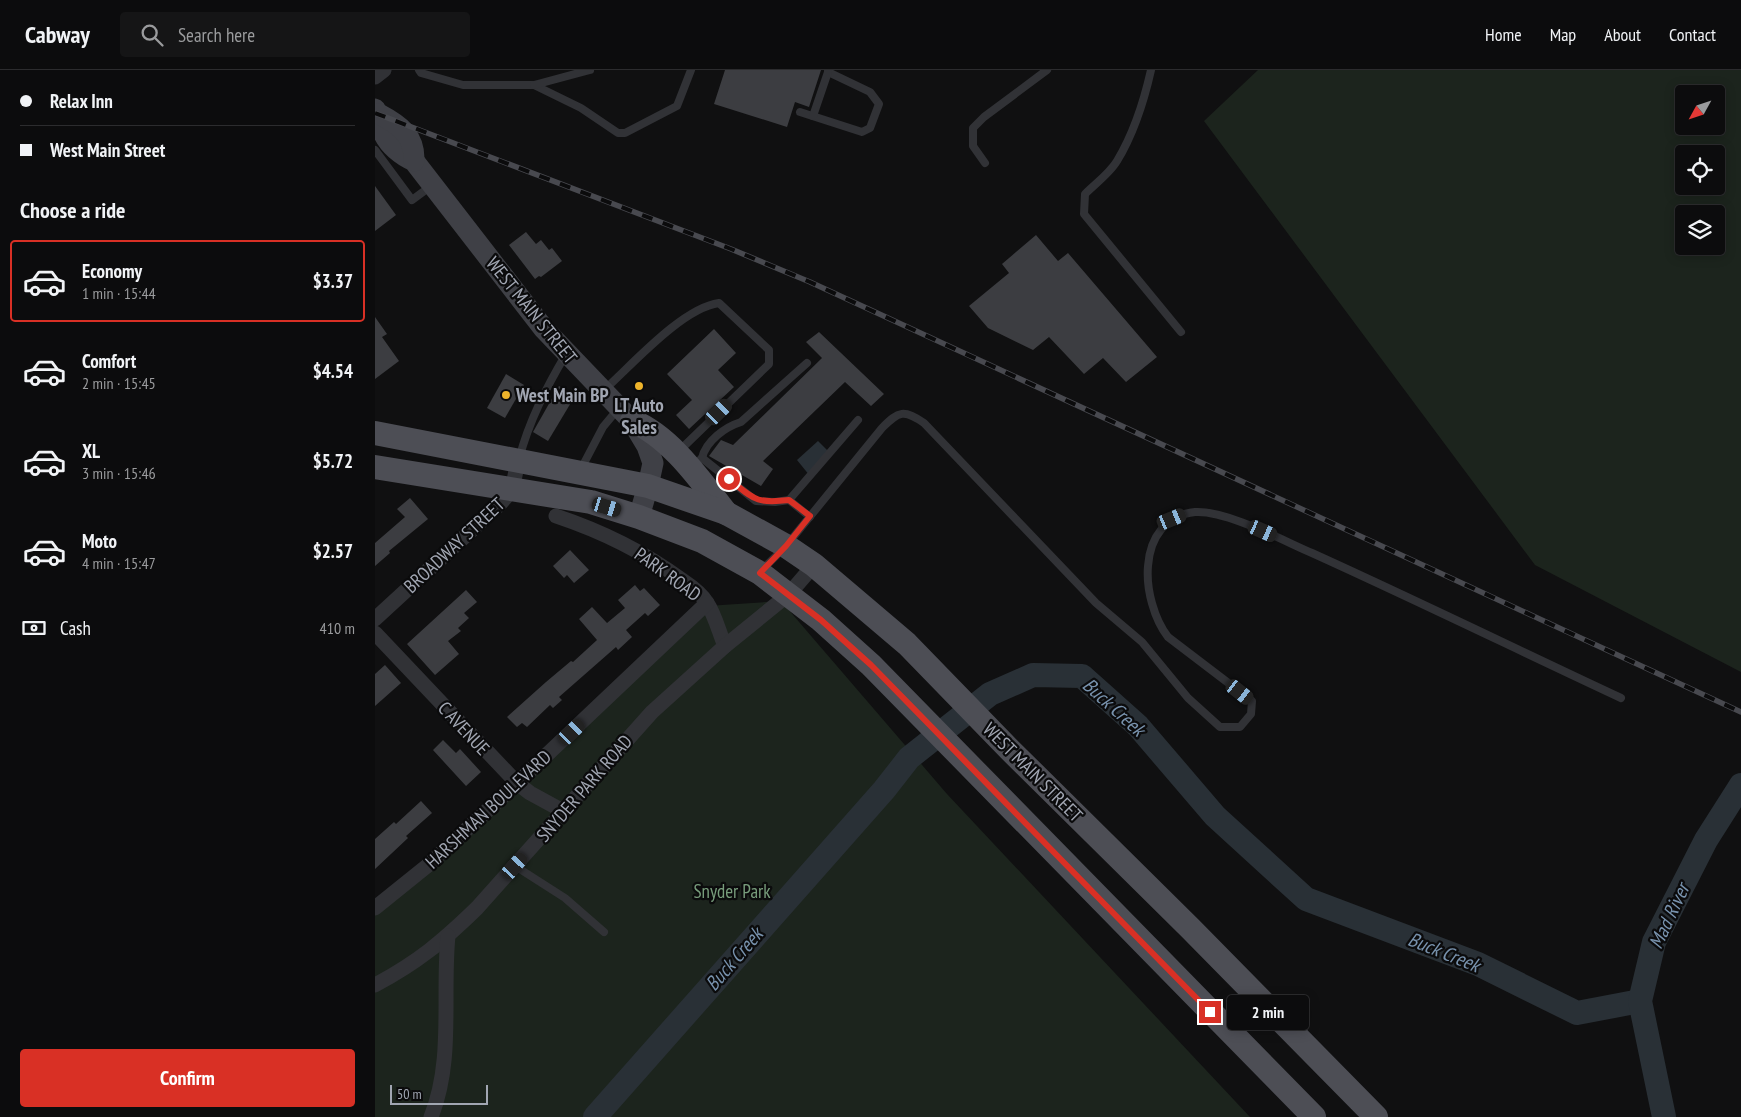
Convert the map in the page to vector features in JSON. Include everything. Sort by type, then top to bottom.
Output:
[{"type":"main road","points":[[626,414],[649,428],[689,460],[726,513]]},
{"type":"main road","points":[[375,433],[648,486]]},
{"type":"main road","name":"PARK ROAD","points":[[375,467],[591,502],[639,517]]},
{"type":"main road","name":"WEST MAIN STREET","points":[[648,486],[726,513],[786,546],[814,565],[907,644],[1376,1117]]},
{"type":"main road","points":[[639,517],[701,541],[760,573],[789,594],[871,665],[1314,1117]]},
{"type":"street","points":[[375,77],[384,70]]},
{"type":"street","name":"WEST MAIN STREET","points":[[378,129],[397,124],[415,147],[415,161],[544,329],[566,354],[626,414],[647,446],[653,463],[639,517]]},
{"type":"street","name":"BROADWAY STREET","points":[[375,619],[499,505],[512,490],[518,461]]},
{"type":"street","name":"PARK ROAD","points":[[556,516],[605,534],[634,549],[669,570],[692,587],[707,603],[725,646]]},
{"type":"street","points":[[725,646],[789,594],[814,565]]},
{"type":"street","name":"HARSHMAN BOULEVARD","points":[[375,908],[427,866],[707,603]]},
{"type":"street","name":"C AVENUE","points":[[375,633],[517,783],[530,793],[563,811]]},
{"type":"street","name":"SNYDER PARK ROAD","points":[[375,985],[405,969],[448,936],[515,866],[652,712],[725,646]]},
{"type":"street","points":[[431,1117],[440,1088],[445,1057],[448,936]]},
{"type":"lane","points":[[419,70],[421,73],[463,85],[534,85],[589,70]]},
{"type":"lane","points":[[534,85],[581,108],[618,133],[625,133],[677,106],[691,70]]},
{"type":"lane","points":[[985,163],[973,146],[973,128],[984,117],[1047,70]]},
{"type":"lane","points":[[1151,70],[1145,101],[1117,162],[1085,194],[1083,214],[1181,332]]},
{"type":"lane","points":[[799,112],[862,132],[870,128],[879,104],[870,92],[828,71],[813,116]]},
{"type":"lane","points":[[378,129],[412,200],[433,185]]},
{"type":"lane","points":[[603,391],[673,326],[693,312],[709,304],[719,304],[769,350],[769,364],[689,460]]},
{"type":"lane","points":[[518,461],[527,430],[549,382],[566,354]]},
{"type":"lane","points":[[689,460],[731,425],[741,422],[807,362]]},
{"type":"lane","points":[[760,573],[786,546],[882,428],[899,413],[907,413],[925,423],[1096,603],[1142,642],[1188,698],[1221,727],[1240,728],[1251,714],[1252,701],[1168,637],[1161,628],[1155,613],[1149,582],[1150,550],[1155,537],[1172,519],[1198,512],[1245,523],[1621,698]]},
{"type":"lane","points":[[580,472],[603,427],[626,414]]},
{"type":"lane","points":[[689,460],[756,501],[775,502],[789,500],[858,420]]},
{"type":"lane","points":[[789,500],[810,516]]},
{"type":"lane","points":[[515,866],[565,898],[604,932]]},
{"type":"green space","points":[[1258,70],[1741,70],[1741,672],[1535,565],[1204,121]]},
{"type":"green space","name":"Snyder Park","points":[[781,601],[947,794],[1250,1117],[375,1117],[375,903],[707,606]]},
{"type":"shaded area","points":[[818,441],[829,452],[810,476],[797,460]]},
{"type":"building","points":[[725,70],[821,70],[809,107],[795,102],[787,127],[714,104]]},
{"type":"building","points":[[375,186],[396,215],[375,231]]},
{"type":"building","points":[[526,232],[536,244],[541,240],[549,250],[552,248],[562,261],[541,277],[539,276],[535,279],[509,245]]},
{"type":"building","points":[[1036,235],[1058,261],[1068,253],[1157,357],[1126,382],[1103,358],[1084,374],[1049,337],[1033,350],[988,328],[969,306],[1009,273],[1002,264]]},
{"type":"building","points":[[375,317],[387,334],[382,337],[399,361],[375,379]]},
{"type":"building","points":[[714,329],[736,353],[718,370],[734,387],[689,429],[676,415],[692,400],[667,374]]},
{"type":"building","points":[[819,332],[884,394],[871,406],[845,382],[763,461],[773,469],[761,486],[709,456],[721,440],[733,445],[822,358],[806,342]]},
{"type":"building","points":[[506,374],[524,385],[505,418],[487,408]]},
{"type":"building","points":[[559,386],[575,396],[548,441],[533,432]]},
{"type":"building","points":[[410,498],[428,519],[389,551],[390,553],[375,566],[375,543],[405,517],[397,509]]},
{"type":"building","points":[[570,550],[589,570],[574,583],[567,575],[564,578],[553,566]]},
{"type":"building","points":[[635,585],[640,591],[644,588],[660,605],[648,616],[645,613],[626,630],[632,637],[618,650],[616,647],[559,697],[562,700],[553,708],[550,705],[527,727],[522,723],[517,727],[507,717],[597,640],[579,619],[592,607],[607,623],[625,608],[618,600]]},
{"type":"building","points":[[466,590],[477,602],[464,613],[469,618],[458,628],[461,631],[448,641],[459,654],[435,675],[407,644]]},
{"type":"building","points":[[385,665],[401,683],[375,706],[375,674]]},
{"type":"building","points":[[443,740],[456,753],[460,749],[481,772],[466,786],[433,750]]},
{"type":"building","points":[[421,801],[432,813],[406,836],[408,838],[375,869],[375,839],[394,822],[396,824]]},
{"type":"waterway","name":"Buck Creek","points":[[595,1117],[884,790],[909,758],[990,694],[1033,675],[1082,676],[1138,726],[1215,816],[1306,899],[1478,964],[1577,1013],[1640,1001]]},
{"type":"waterway","name":"Mad River","points":[[1664,1117],[1640,1001],[1654,942],[1706,840],[1741,785]]},
{"type":"railway","points":[[375,113],[731,249],[810,282],[1741,712]]},
{"type":"place","name":"LT Auto Sales","points":[[639,386]]},
{"type":"place","name":"West Main BP","points":[[506,395]]},
{"type":"route","points":[[729,479],[756,501],[775,502],[789,500],[810,516],[786,546],[760,573],[821,620],[871,665],[1210,1012]]}]
